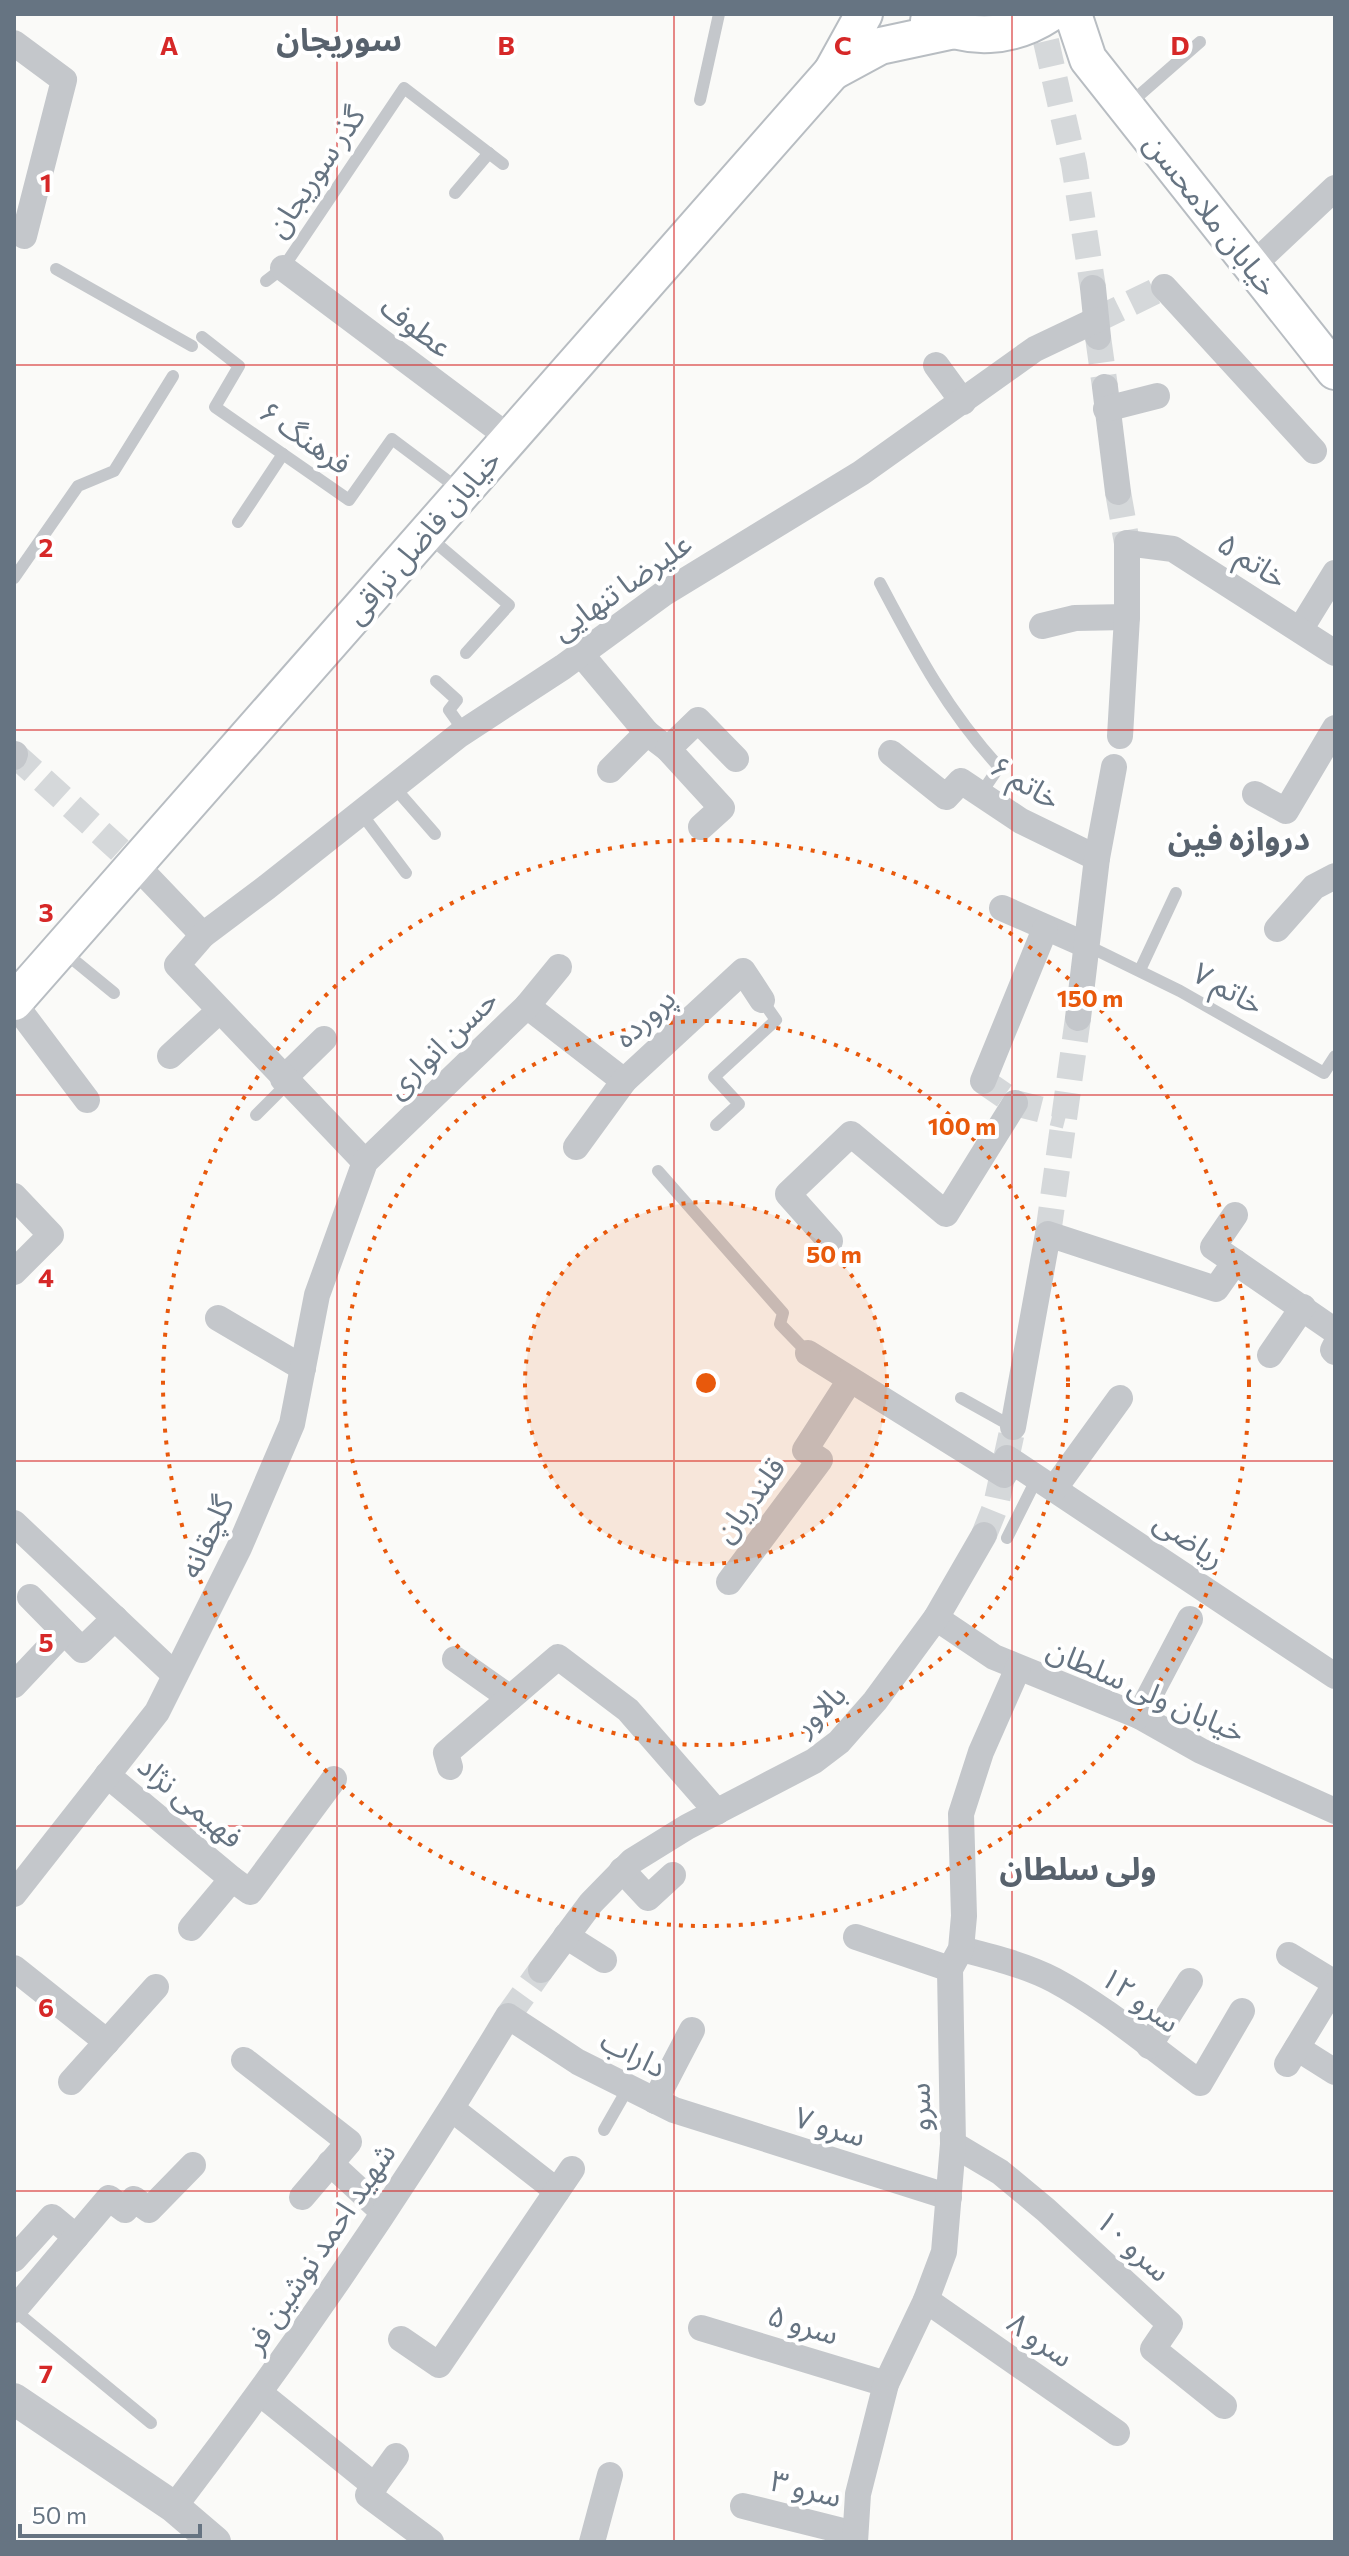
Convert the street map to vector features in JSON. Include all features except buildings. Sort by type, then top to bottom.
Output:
[{"type":"main road","points":[[832,72],[864,14]]},
{"type":"main road","points":[[917,14],[950,31]]},
{"type":"main road","points":[[832,72],[880,46],[950,31],[981,35],[1011,32],[1049,14]]},
{"type":"main road","points":[[1073,14],[1088,59]]},
{"type":"main road","points":[[1011,32],[1046,41],[1088,59]]},
{"type":"main road","name":"خیابان ملامحسن","points":[[1088,59],[1335,371]]},
{"type":"main road","name":"خیابان فاضل نراقی","points":[[14,1002],[832,72]]},
{"type":"street","points":[[14,43],[64,80],[24,236]]},
{"type":"street","points":[[1252,266],[1335,188]]},
{"type":"street","name":"عطوف","points":[[274,274],[510,438]]},
{"type":"street","points":[[1164,287],[1314,451]]},
{"type":"street","name":"علیرضا تنهایی","points":[[219,1011],[177,965],[203,935],[464,731],[581,654],[663,594],[861,473],[1035,349],[1097,328],[1093,288]]},
{"type":"street","points":[[936,365],[963,402]]},
{"type":"street","points":[[1118,492],[1105,398],[1157,396]]},
{"type":"street","name":"خاتم ۵","points":[[1127,617],[1127,543],[1173,549],[1335,653]]},
{"type":"street","points":[[1300,630],[1335,573]]},
{"type":"street","points":[[1042,626],[1084,617],[1127,617],[1120,736]]},
{"type":"street","points":[[581,654],[722,808],[701,827]]},
{"type":"street","points":[[610,770],[698,720],[736,759]]},
{"type":"street","points":[[1255,794],[1286,811],[1335,728]]},
{"type":"street","name":"خاتم ۶","points":[[891,753],[946,797],[961,781],[1021,821],[1097,858]]},
{"type":"street","points":[[1078,1018],[1097,858],[1114,767]]},
{"type":"street","points":[[135,864],[203,935]]},
{"type":"street","points":[[1277,929],[1314,887],[1335,876]]},
{"type":"street","points":[[1002,908],[1086,945]]},
{"type":"street","points":[[983,1081],[1045,929]]},
{"type":"street","name":"حسن انواری","points":[[365,1162],[527,1006],[559,967]]},
{"type":"street","name":"پرورده","points":[[576,1147],[624,1081],[743,971],[762,1000]]},
{"type":"street","points":[[14,1002],[87,1100]]},
{"type":"street","points":[[527,1006],[624,1081]]},
{"type":"street","points":[[170,1056],[219,1011],[365,1162]]},
{"type":"street","points":[[285,1081],[324,1039]]},
{"type":"street","points":[[830,1241],[788,1194],[851,1134],[946,1214],[1015,1103]]},
{"type":"street","name":"گلچقانه","points":[[14,1894],[157,1712],[239,1548],[292,1424],[317,1295],[365,1162]]},
{"type":"street","points":[[14,1196],[51,1235],[14,1272]]},
{"type":"street","points":[[1235,1215],[1213,1247],[1335,1331]]},
{"type":"street","points":[[1013,1427],[1048,1234],[1216,1289],[1235,1262]]},
{"type":"street","points":[[1270,1355],[1303,1307]]},
{"type":"street","points":[[218,1318],[303,1368]]},
{"type":"street","points":[[1335,1346],[1335,1352]]},
{"type":"street","name":"ریاضی","points":[[808,1353],[850,1380],[1005,1466],[1046,1484],[1335,1676]]},
{"type":"street","name":"قلندریان","points":[[729,1582],[820,1460],[805,1450],[850,1380]]},
{"type":"street","points":[[1046,1484],[1120,1398]]},
{"type":"street","points":[[14,1523],[175,1675]]},
{"type":"street","name":"بالاور","points":[[541,1970],[622,1870],[659,1843],[814,1761],[839,1742],[875,1701],[996,1537]]},
{"type":"street","points":[[30,1597],[82,1650],[115,1618]]},
{"type":"street","name":"خیابان ولی سلطان","points":[[936,1618],[972,1644],[1018,1668],[1139,1716],[1201,1751],[1335,1811]]},
{"type":"street","points":[[1139,1716],[1190,1619]]},
{"type":"street","points":[[14,1685],[64,1632]]},
{"type":"street","points":[[450,1767],[446,1753],[558,1657],[628,1710],[717,1812]]},
{"type":"street","points":[[455,1659],[510,1698]]},
{"type":"street","name":"سرو","points":[[855,2538],[858,2494],[886,2384],[926,2300],[944,2252],[953,2144],[955,1959],[964,1916],[961,1814],[981,1752],[1018,1668]]},
{"type":"street","name":"فهیمی نژاد","points":[[107,1775],[232,1879]]},
{"type":"street","points":[[191,1928],[232,1879],[250,1892],[334,1779]]},
{"type":"street","points":[[622,1870],[648,1898],[673,1875]]},
{"type":"street","points":[[566,1936],[604,1960]]},
{"type":"street","name":"سرو ۱۲","points":[[856,1937],[955,1959],[1021,1966],[1083,1998],[1200,2083],[1242,2011]]},
{"type":"street","points":[[1289,1955],[1332,1997],[1292,2056],[1335,2072]]},
{"type":"street","points":[[14,1968],[107,2042]]},
{"type":"street","points":[[1149,2046],[1190,1981]]},
{"type":"street","points":[[71,2082],[156,1987]]},
{"type":"street","name":"داراب","points":[[508,2016],[578,2062],[628,2088],[739,2132]]},
{"type":"street","name":"شهید احمد نوشین فر","points":[[174,2507],[261,2394],[452,2109],[508,2016]]},
{"type":"street","points":[[655,2101],[692,2030]]},
{"type":"street","points":[[244,2060],[349,2142],[302,2197]]},
{"type":"street","points":[[452,2109],[557,2191]]},
{"type":"street","name":"سرو ۷","points":[[739,2132],[949,2197]]},
{"type":"street","name":"سرو ۱۰","points":[[953,2144],[1000,2172],[1170,2324],[1153,2349],[1224,2406]]},
{"type":"street","points":[[330,2163],[383,2212]]},
{"type":"street","points":[[14,2310],[109,2198],[125,2210],[134,2199],[149,2210],[193,2165]]},
{"type":"street","points":[[401,2339],[439,2365],[572,2169]]},
{"type":"street","points":[[14,2259],[52,2217],[76,2237]]},
{"type":"street","name":"سرو ۸","points":[[926,2300],[1117,2433]]},
{"type":"street","name":"سرو ۵","points":[[701,2328],[886,2384]]},
{"type":"street","points":[[261,2394],[375,2486]]},
{"type":"street","points":[[14,2399],[174,2507],[215,2542]]},
{"type":"street","points":[[396,2456],[368,2495],[431,2542]]},
{"type":"street","points":[[592,2542],[610,2475]]},
{"type":"street","name":"سرو ۳","points":[[743,2506],[855,2538]]},
{"type":"lane","points":[[700,100],[719,14]]},
{"type":"lane","points":[[1126,107],[1200,42]]},
{"type":"lane","name":"گذر سوریجان","points":[[274,274],[404,88],[489,153]]},
{"type":"lane","points":[[455,193],[489,153],[503,164]]},
{"type":"lane","name":"فرهنگ ۶","points":[[56,269],[197,341],[239,366],[215,407],[349,500],[392,439],[463,492]]},
{"type":"lane","points":[[14,578],[78,486],[114,471],[173,376]]},
{"type":"lane","points":[[238,522],[283,454]]},
{"type":"lane","points":[[426,534],[509,605],[466,653]]},
{"type":"lane","points":[[880,583],[927,672],[953,713],[999,767],[980,795]]},
{"type":"lane","points":[[436,681],[457,700],[449,710],[464,731]]},
{"type":"lane","points":[[394,787],[435,834]]},
{"type":"lane","points":[[361,813],[406,873]]},
{"type":"lane","points":[[1140,970],[1176,893]]},
{"type":"lane","name":"خاتم ۷","points":[[1086,945],[1140,970],[1324,1073],[1335,1056]]},
{"type":"lane","points":[[60,948],[114,993]]},
{"type":"lane","points":[[716,1125],[739,1104],[714,1077],[776,1020],[762,1000]]},
{"type":"lane","points":[[256,1115],[285,1081]]},
{"type":"lane","points":[[658,1171],[783,1313],[780,1324],[808,1353]]},
{"type":"lane","points":[[961,1398],[1013,1427]]},
{"type":"lane","points":[[996,1537],[1046,1484]]},
{"type":"lane","points":[[604,2130],[628,2088]]},
{"type":"lane","points":[[14,2310],[151,2423]]},
{"type":"tunnel","points":[[1046,41],[1074,164],[1093,288]]},
{"type":"tunnel","points":[[1096,320],[1164,287]]},
{"type":"tunnel","points":[[1098,337],[1105,387]]},
{"type":"tunnel","points":[[1118,492],[1127,543]]},
{"type":"tunnel","points":[[14,754],[135,864]]},
{"type":"tunnel","points":[[1048,1234],[1078,1018]]},
{"type":"tunnel","points":[[983,1081],[1015,1103],[1066,1116]]},
{"type":"tunnel","points":[[984,1535],[996,1505],[1013,1427]]},
{"type":"tunnel","points":[[508,2016],[541,1970]]},
{"type":"district","name":"سوریجان","points":[[339,40]]},
{"type":"district","name":"دروازه فین","points":[[1239,839]]},
{"type":"district","name":"ولی سلطان","points":[[1078,1869]]}]
